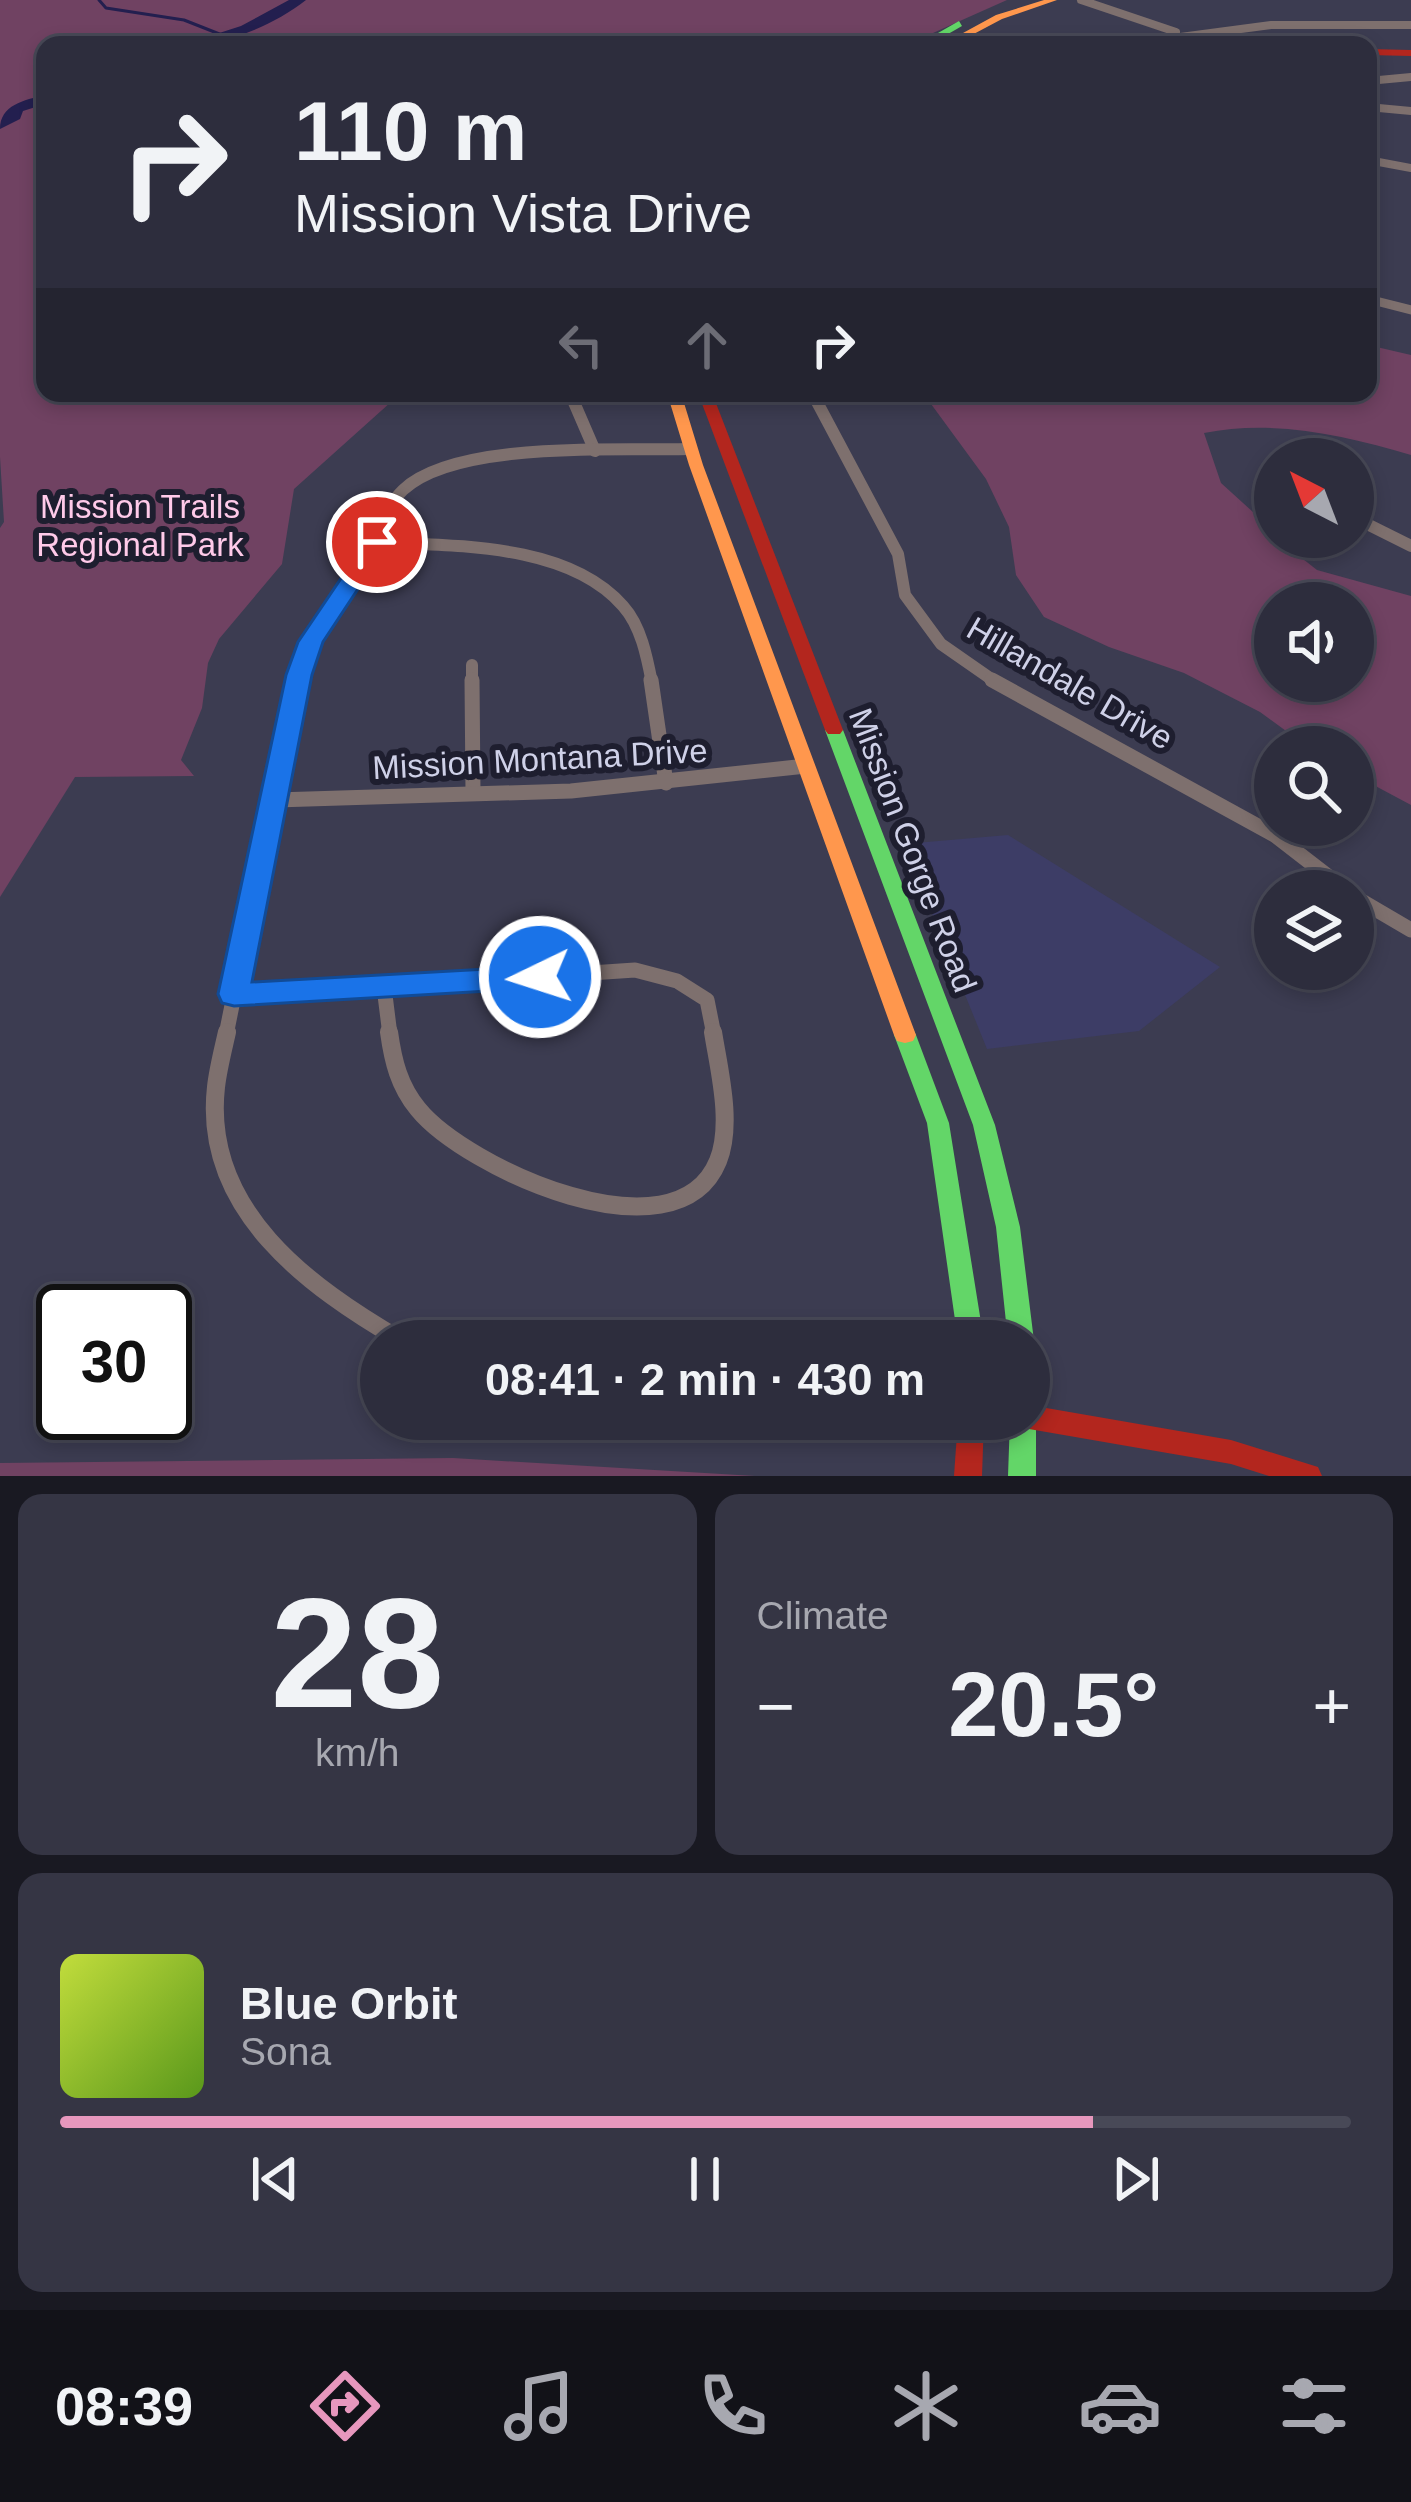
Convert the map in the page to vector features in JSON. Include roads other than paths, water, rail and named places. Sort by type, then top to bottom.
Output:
[{"type":"main road","points":[[942,36],[1021,0]]},
{"type":"main road","points":[[963,36],[999,17],[1049,0]]},
{"type":"main road","points":[[1377,52],[1411,53]]},
{"type":"main road","name":"Mission Gorge Road","points":[[677,402],[938,1123],[968,1320]]},
{"type":"main road","name":"Mission Gorge Road","points":[[708,402],[984,1125],[1008,1227],[1019,1320]]},
{"type":"main road","points":[[1050,1422],[1231,1452],[1308,1476]]},
{"type":"main road","points":[[968,1476],[970,1440]]},
{"type":"main road","points":[[1022,1476],[1024,1440]]},
{"type":"street","points":[[1081,0],[1180,34]]},
{"type":"street","points":[[1169,36],[1271,25],[1411,25]]},
{"type":"street","points":[[1377,80],[1411,77]]},
{"type":"street","points":[[1377,108],[1411,111]]},
{"type":"street","points":[[1377,162],[1411,168]]},
{"type":"street","points":[[1377,301],[1411,310]]},
{"type":"street","points":[[575,402],[595,451]]},
{"type":"street","name":"Hillandale Drive","points":[[818,402],[898,554],[905,596],[941,644],[995,682],[1276,836],[1320,870]]},
{"type":"street","points":[[364,1320],[294,1273],[242,1210],[222,1160],[215,1124],[215,1090],[299,675],[310,642],[377,542],[387,509],[403,489],[425,475],[476,458],[691,448]]},
{"type":"street","points":[[1374,527],[1411,545]]},
{"type":"street","points":[[377,542],[515,552],[572,571],[611,596],[640,632],[666,783]]},
{"type":"street","points":[[472,665],[472,791]]},
{"type":"street","name":"Mission Montana Drive","points":[[276,800],[571,791],[806,766]]},
{"type":"street","name":"Hillandale Drive","points":[[1374,908],[1411,930]]},
{"type":"street","points":[[234,994],[635,970],[699,991],[706,1000],[716,1044],[717,1165],[695,1189],[654,1206],[606,1207],[490,1166],[430,1125],[401,1084],[384,987]]},
{"type":"waterway","points":[[99,0],[106,8],[184,20],[222,35]]},
{"type":"waterway","points":[[221,36],[246,29],[299,0]]},
{"type":"waterway","points":[[0,124],[15,116],[16,108],[36,102]]},
{"type":"park label","name":"Mission Trails Regional Park","points":[[140,525]]}]
